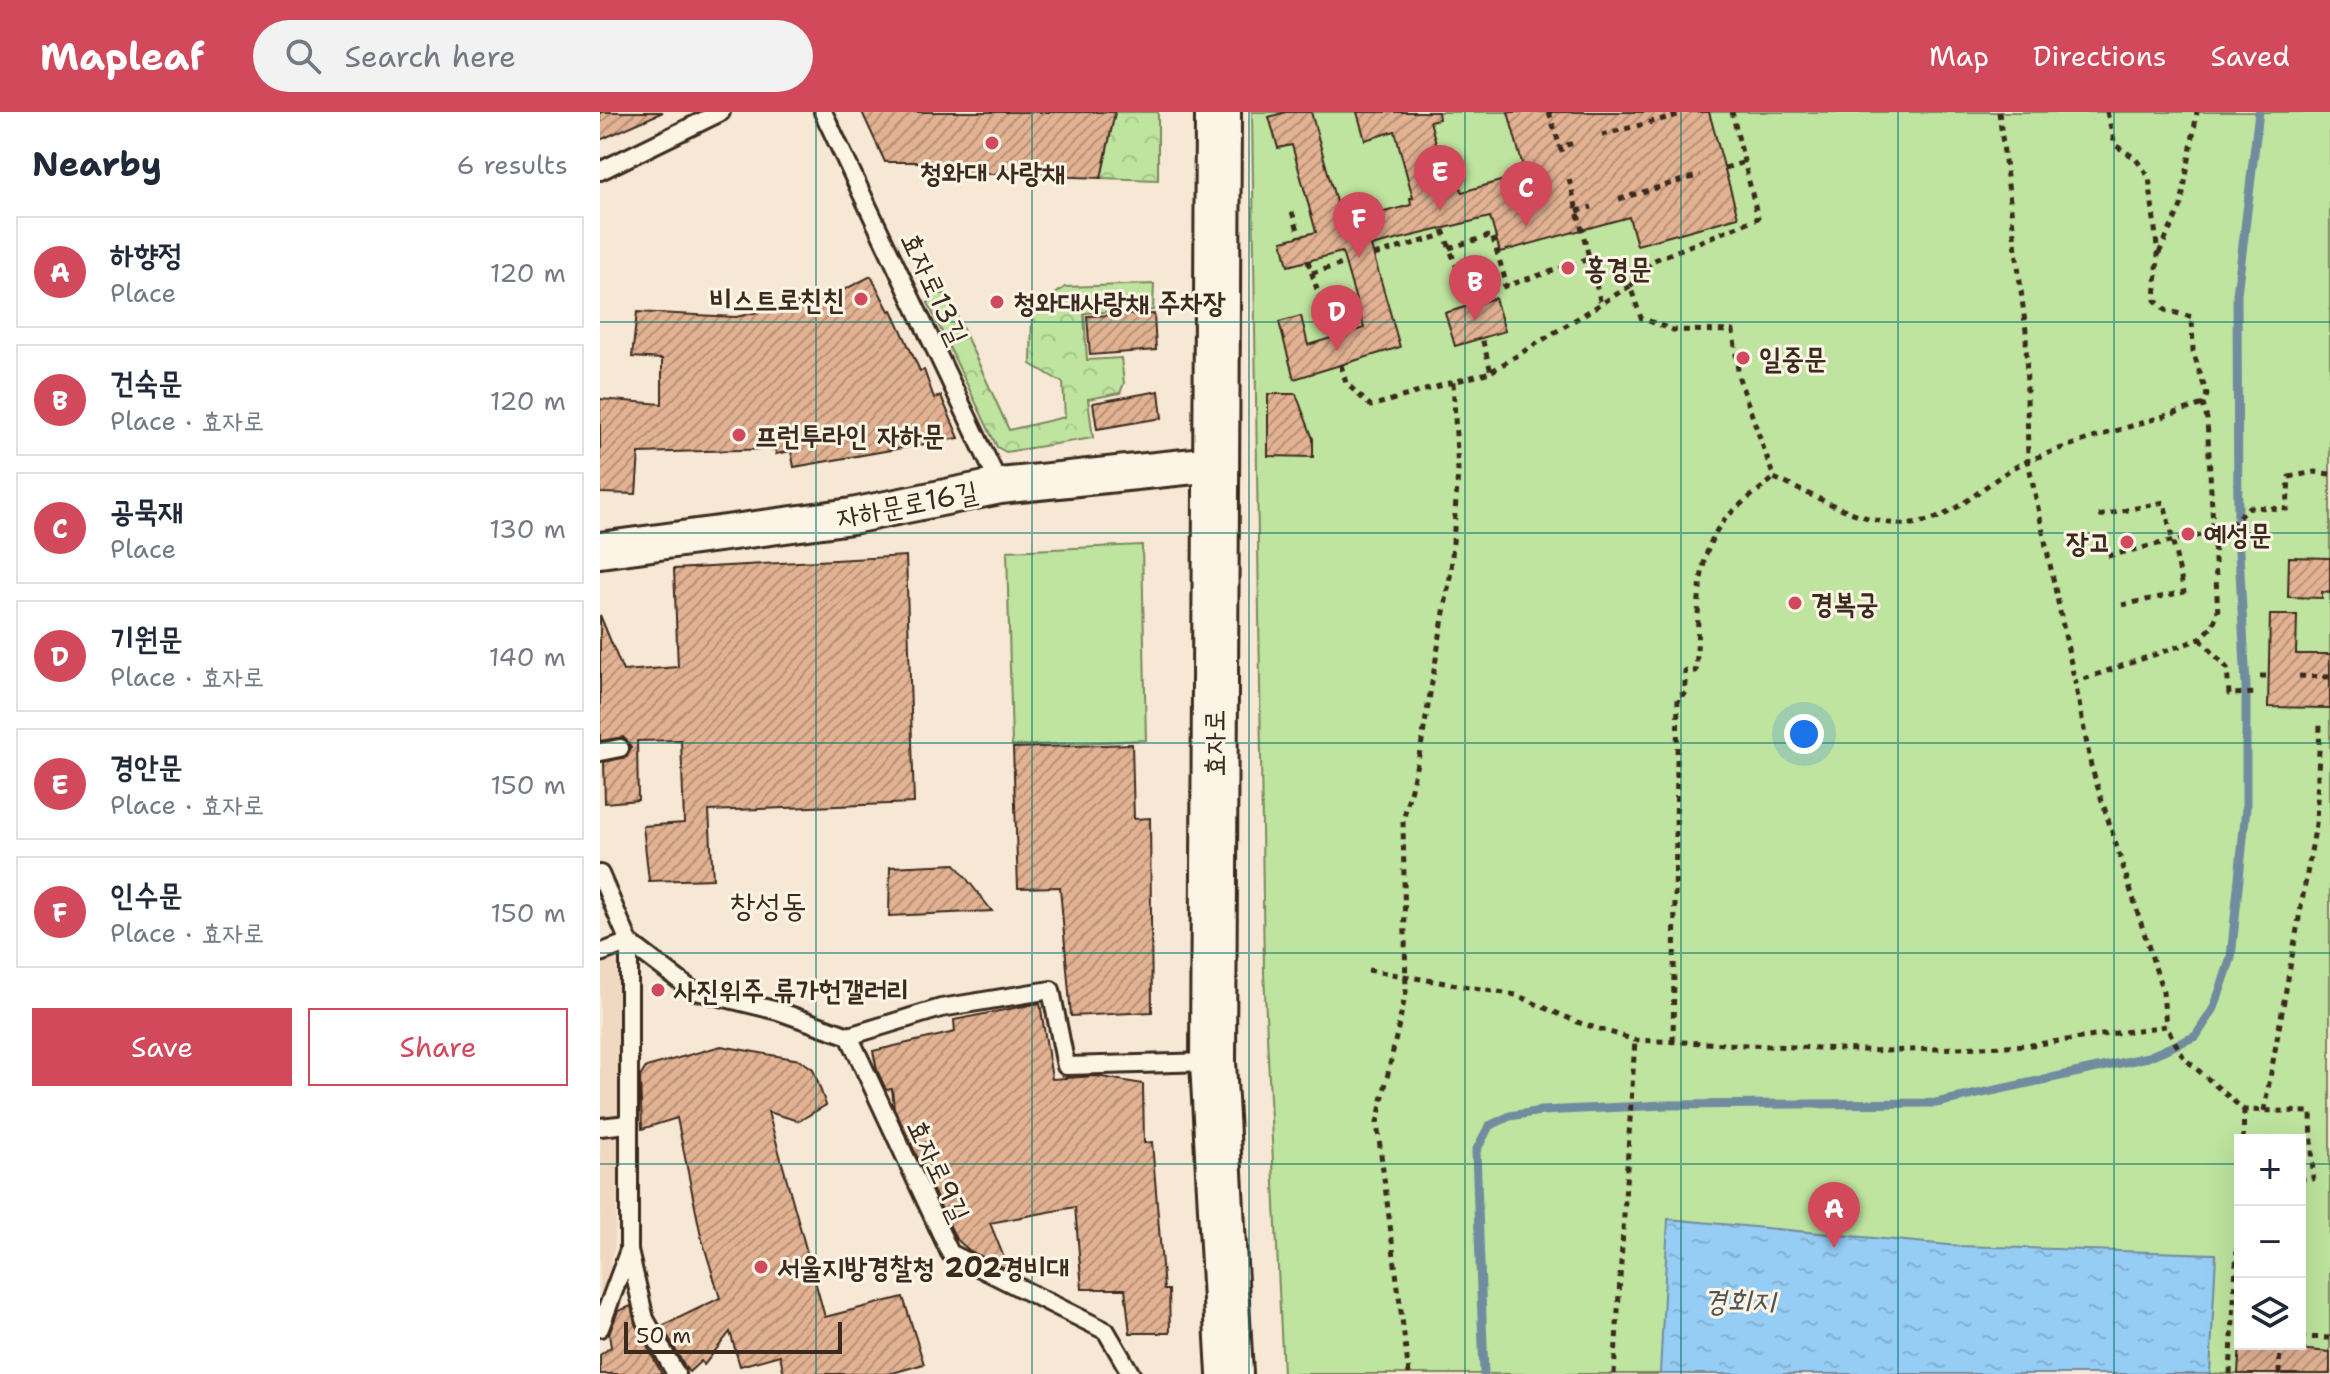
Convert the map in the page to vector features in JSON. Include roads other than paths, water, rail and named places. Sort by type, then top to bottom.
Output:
[{"type":"street","name":"효자로","points":[[1218,112],[1213,1062],[1230,1374]]},
{"type":"street","name":"자하문로16길","points":[[600,550],[852,516],[1000,486],[1214,464]]},
{"type":"lane","points":[[600,171],[721,112]]},
{"type":"lane","name":"효자로13길","points":[[823,112],[1000,486]]},
{"type":"lane","points":[[600,752],[620,748]]},
{"type":"lane","points":[[600,874],[629,942],[629,1250],[645,1319],[676,1374]]},
{"type":"lane","points":[[629,942],[692,990],[778,1011],[849,1036],[941,1008],[1051,990],[1066,1066],[1213,1062]]},
{"type":"lane","points":[[600,953],[629,942]]},
{"type":"lane","name":"효자로9길","points":[[849,1036],[950,1253],[1106,1331],[1131,1374]]},
{"type":"lane","points":[[600,1127],[628,1124]]},
{"type":"lane","points":[[600,1328],[629,1250]]},
{"type":"water","name":"경회지","points":[[1668,1219],[1959,1246],[2216,1254],[2210,1374],[1660,1374]]},
{"type":"waterway","points":[[1484,1374],[1476,1151],[1489,1126],[1510,1116],[1541,1111],[1665,1105],[1936,1103],[2148,1057],[2196,1036],[2214,1008],[2231,958],[2246,808],[2246,686],[2238,533],[2237,294],[2259,112]]},
{"type":"place","name":"청와대 사랑채","points":[[992,143]]},
{"type":"place","name":"경안문","points":[[1440,211]]},
{"type":"place","name":"공묵재","points":[[1526,227]]},
{"type":"place","name":"인수문","points":[[1359,258]]},
{"type":"place","name":"홍경문","points":[[1568,268]]},
{"type":"place","name":"비스트로친친","points":[[861,299]]},
{"type":"place","name":"청와대사랑채 주차장","points":[[997,302]]},
{"type":"place","name":"건숙문","points":[[1475,321]]},
{"type":"place","name":"기원문","points":[[1337,351]]},
{"type":"place","name":"일중문","points":[[1743,358]]},
{"type":"place","name":"프런투라인 자하문","points":[[739,435]]},
{"type":"place","name":"예성문","points":[[2188,534]]},
{"type":"place","name":"장고","points":[[2127,542]]},
{"type":"place","name":"경복궁","points":[[1795,603]]},
{"type":"place","name":"사진위주 류가헌갤러리","points":[[658,990]]},
{"type":"place","name":"하향정","points":[[1834,1248]]},
{"type":"place","name":"서울지방경찰청 202경비대","points":[[761,1267]]},
{"type":"district","name":"창성동","points":[[768,904]]}]
